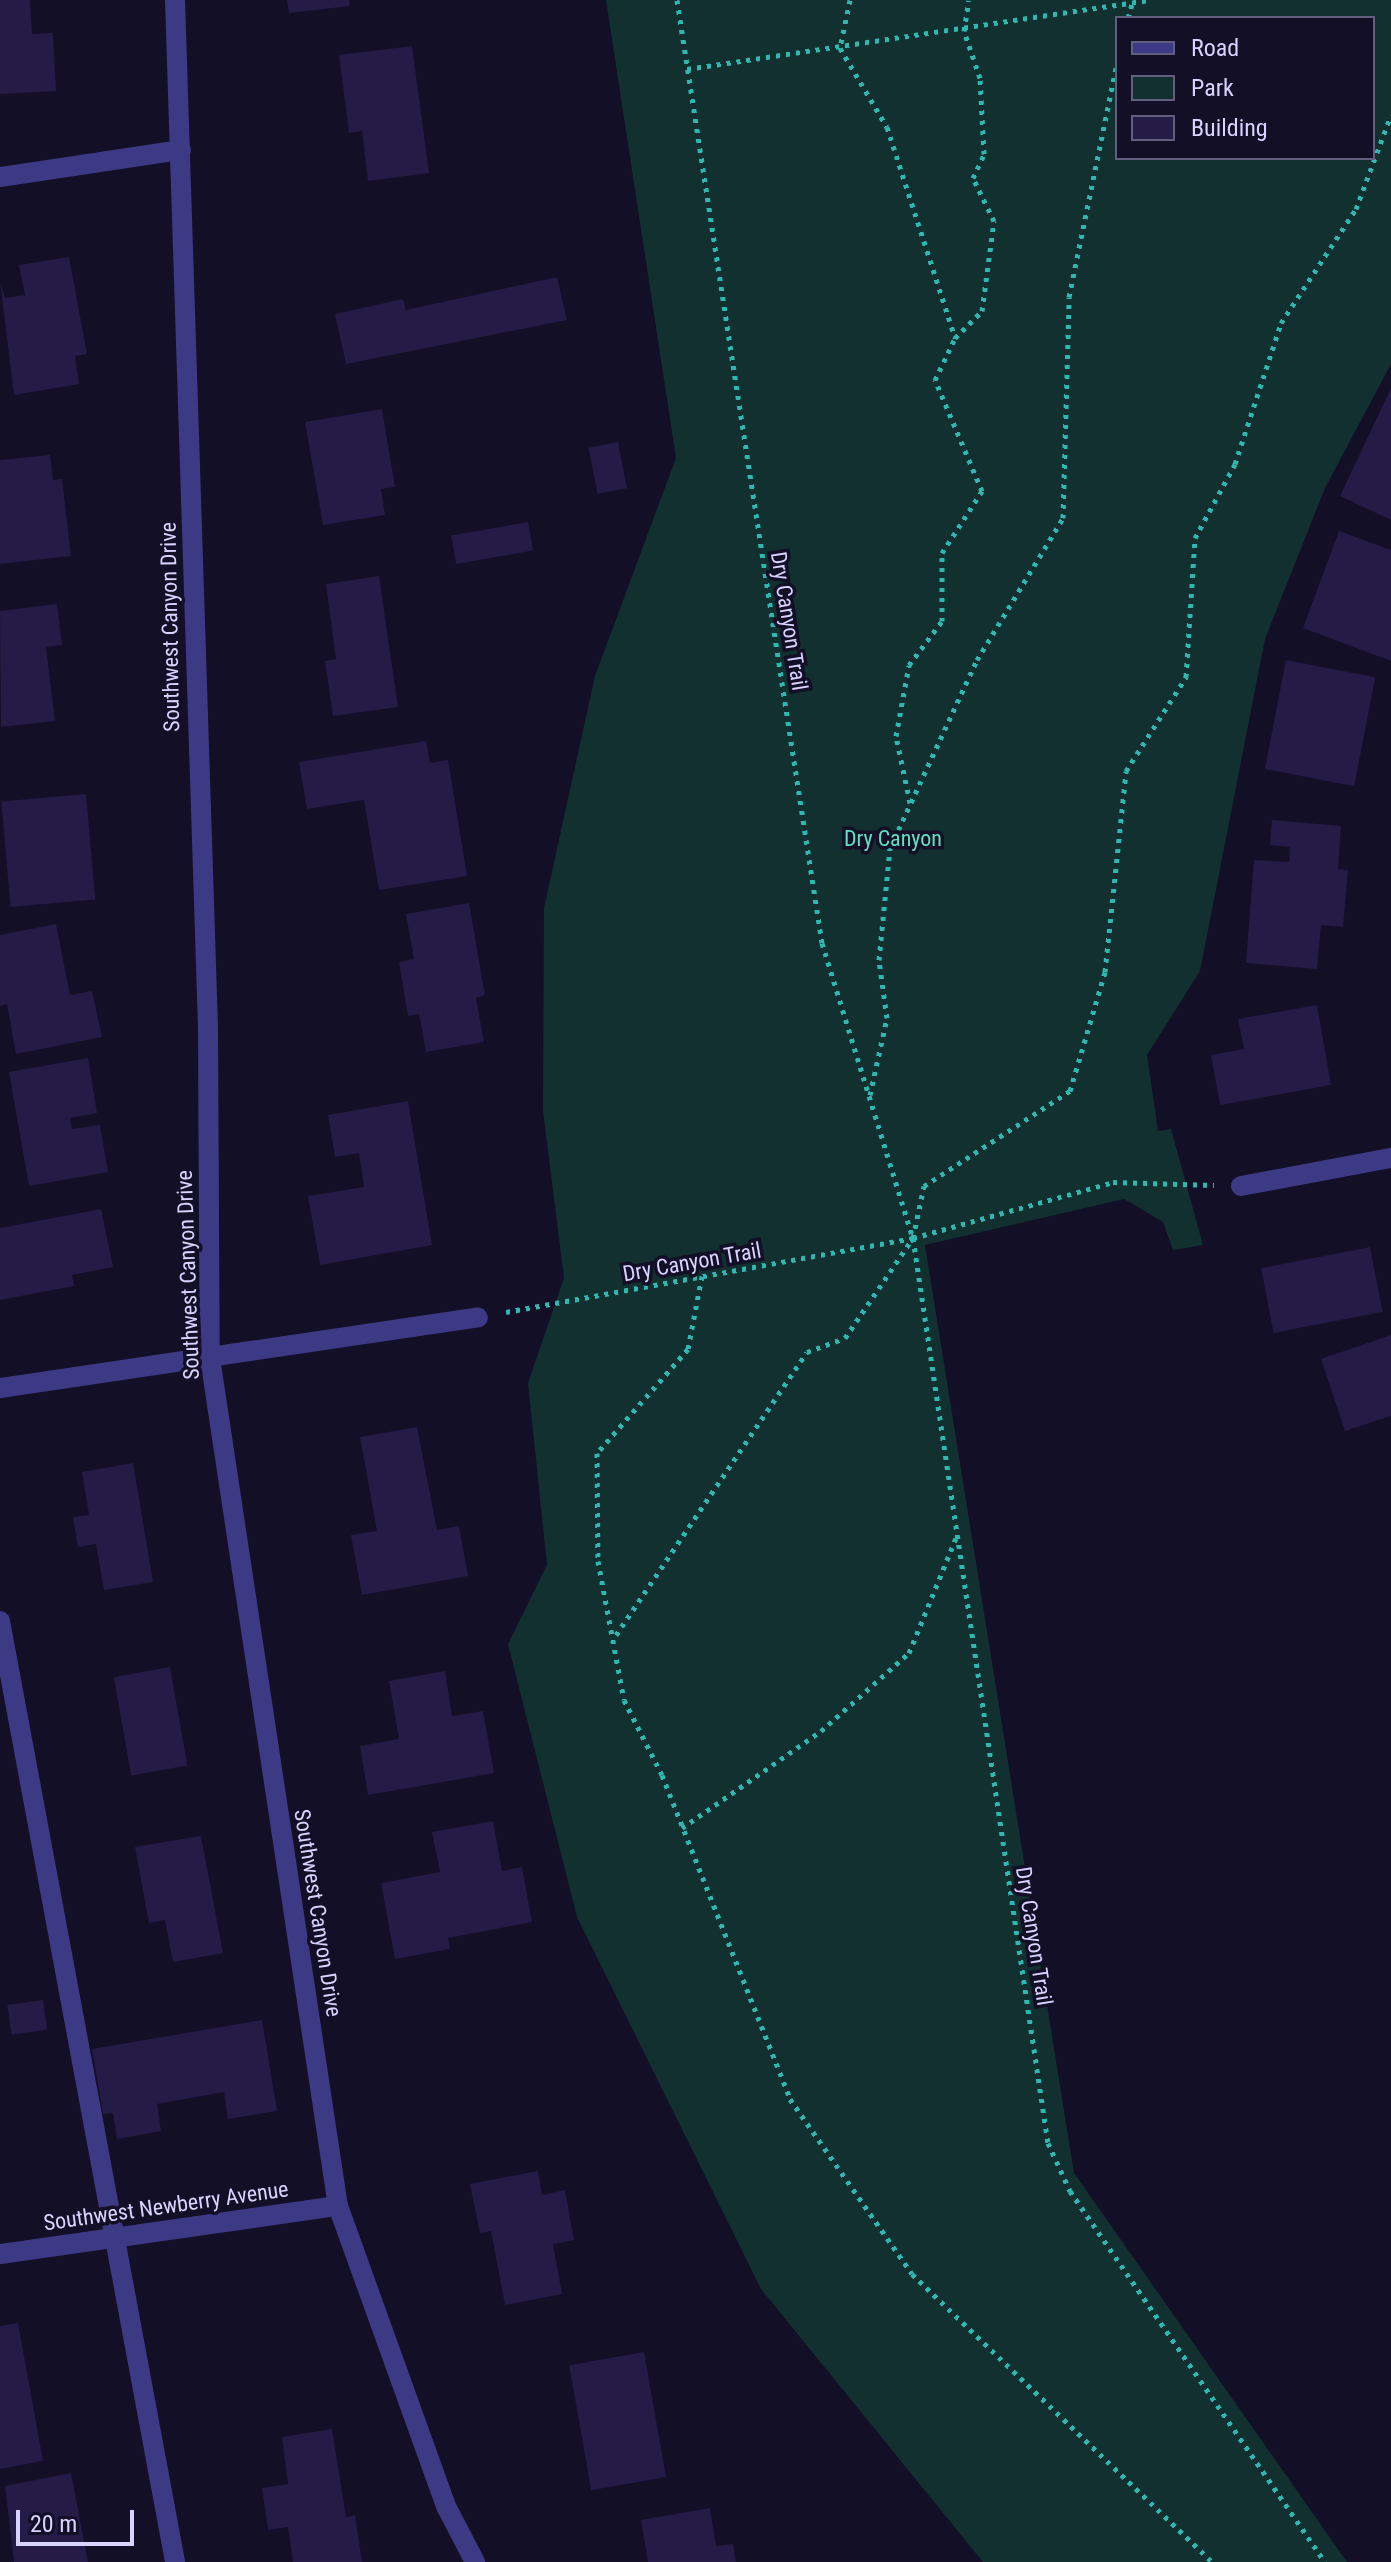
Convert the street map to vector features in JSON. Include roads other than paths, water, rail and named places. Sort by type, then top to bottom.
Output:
[{"type":"street","name":"Southwest Canyon Drive","points":[[175,0],[210,1358],[338,2206],[447,2508],[475,2562]]},
{"type":"street","points":[[0,177],[181,150]]},
{"type":"street","points":[[1241,1186],[1391,1158]]},
{"type":"street","points":[[0,1388],[478,1317]]},
{"type":"street","points":[[0,1621],[111,2238],[175,2562]]},
{"type":"street","name":"Southwest Newberry Avenue","points":[[0,2254],[338,2206]]},
{"type":"park label","name":"Dry Canyon","points":[[893,839]]}]
